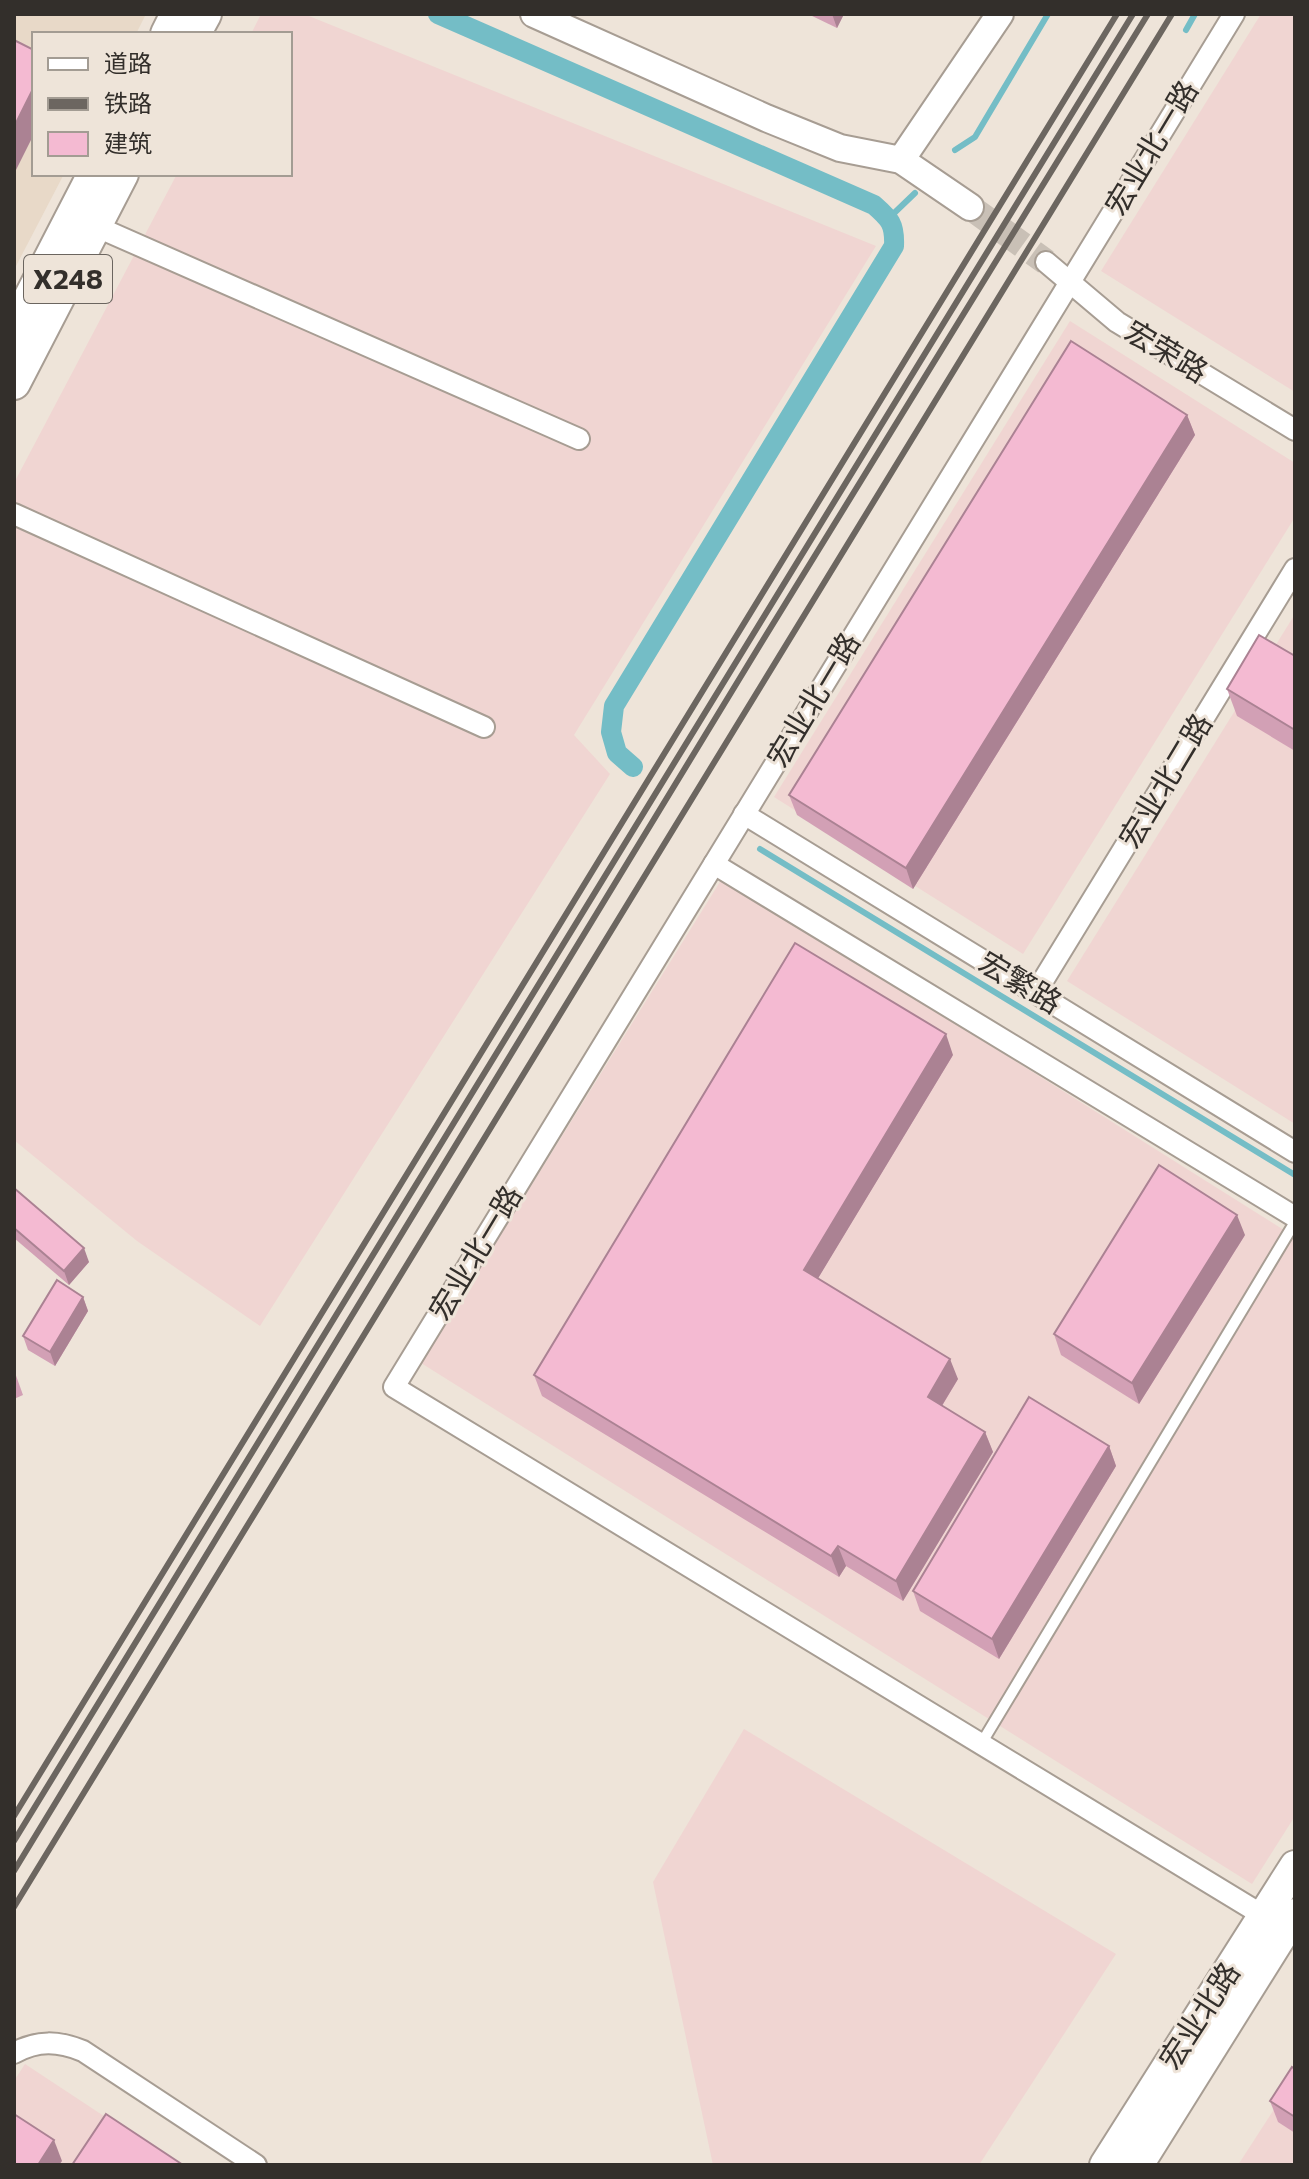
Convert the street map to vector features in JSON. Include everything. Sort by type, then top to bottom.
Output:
[{"type":"main road","points":[[168,32],[177,14]]},
{"type":"main road","points":[[195,32],[205,14]]},
{"type":"main road","name":"X248","points":[[14,329],[26,297],[93,176]]},
{"type":"main road","name":"X248","points":[[14,383],[121,176]]},
{"type":"main road","name":"宏业北路","points":[[1138,2165],[1285,1923],[1295,1866]]},
{"type":"main road","name":"宏业北路","points":[[1105,2165],[1285,1923]]},
{"type":"street","points":[[534,14],[840,148],[901,160],[970,207]]},
{"type":"street","points":[[901,160],[1000,14]]},
{"type":"street","name":"宏业北一路","points":[[981,1744],[394,1387],[1234,14]]},
{"type":"street","points":[[95,226],[579,439]]},
{"type":"street","name":"宏荣路","points":[[1046,262],[1117,322],[1295,430]]},
{"type":"street","points":[[14,514],[484,727]]},
{"type":"street","name":"宏业北二路","points":[[1036,992],[1295,569]]},
{"type":"street","name":"宏繁路","points":[[744,814],[1295,1152]]},
{"type":"street","points":[[714,864],[1295,1219]]},
{"type":"street","points":[[981,1744],[1285,1923]]},
{"type":"street","points":[[14,2053],[47,2042],[66,2044],[83,2051],[256,2165]]},
{"type":"lane","points":[[981,1744],[1295,1219]]},
{"type":"shaded area","points":[[14,14],[146,14],[137,32],[32,32],[32,176],[63,176],[15,268]]},
{"type":"shaded area","points":[[261,14],[304,14],[876,246],[574,735],[610,774],[260,1326],[137,1241],[14,1140],[14,483],[176,176],[292,176],[292,32],[252,32]]},
{"type":"shaded area","points":[[1261,14],[1295,14],[1295,392],[1101,271]]},
{"type":"shaded area","points":[[1070,321],[1295,463],[1295,517],[1023,954],[774,797]]},
{"type":"shaded area","points":[[1295,614],[1295,1124],[1067,981]]},
{"type":"shaded area","points":[[723,877],[1295,1237],[1295,1816],[1252,1884],[421,1363]]},
{"type":"shaded area","points":[[744,1729],[1116,1954],[979,2165],[713,2165],[653,1882]]},
{"type":"shaded area","points":[[25,2064],[178,2165],[14,2165],[14,2081]]},
{"type":"shaded area","points":[[1295,2077],[1295,2165],[1238,2165]]},
{"type":"building","points":[[14,40],[32,49],[32,91],[14,127]]},
{"type":"building","points":[[1071,341],[1187,415],[906,868],[789,795]]},
{"type":"building","points":[[1259,635],[1295,656],[1295,730],[1227,689]]},
{"type":"building","points":[[795,943],[946,1034],[804,1270],[950,1359],[928,1397],[985,1432],[896,1581],[838,1546],[831,1556],[534,1375]]},
{"type":"building","points":[[1159,1165],[1237,1215],[1132,1383],[1054,1334]]},
{"type":"building","points":[[14,1188],[84,1248],[64,1271],[14,1228]]},
{"type":"building","points":[[57,1280],[83,1297],[50,1352],[23,1336]]},
{"type":"building","points":[[1029,1397],[1109,1446],[992,1639],[913,1591]]},
{"type":"building","points":[[1292,2067],[1295,2069],[1295,2117],[1270,2101]]},
{"type":"building","points":[[14,2114],[54,2140],[38,2165],[14,2165]]},
{"type":"building","points":[[106,2114],[183,2165],[72,2165]]},
{"type":"waterway","points":[[438,14],[874,205],[888,218],[894,232],[894,246],[614,706],[611,732],[617,753],[633,767]]},
{"type":"waterway","points":[[955,150],[975,137],[1048,14]]},
{"type":"waterway","points":[[1186,30],[1195,14]]},
{"type":"waterway","points":[[889,218],[915,193]]},
{"type":"waterway","points":[[760,849],[1295,1175]]},
{"type":"tunnel","points":[[970,207],[1046,262]]},
{"type":"railway","points":[[14,1816],[1117,14]]},
{"type":"railway","points":[[14,1841],[1133,14]]},
{"type":"railway","points":[[14,1871],[1148,14]]},
{"type":"railway","points":[[14,1907],[1172,14]]}]
